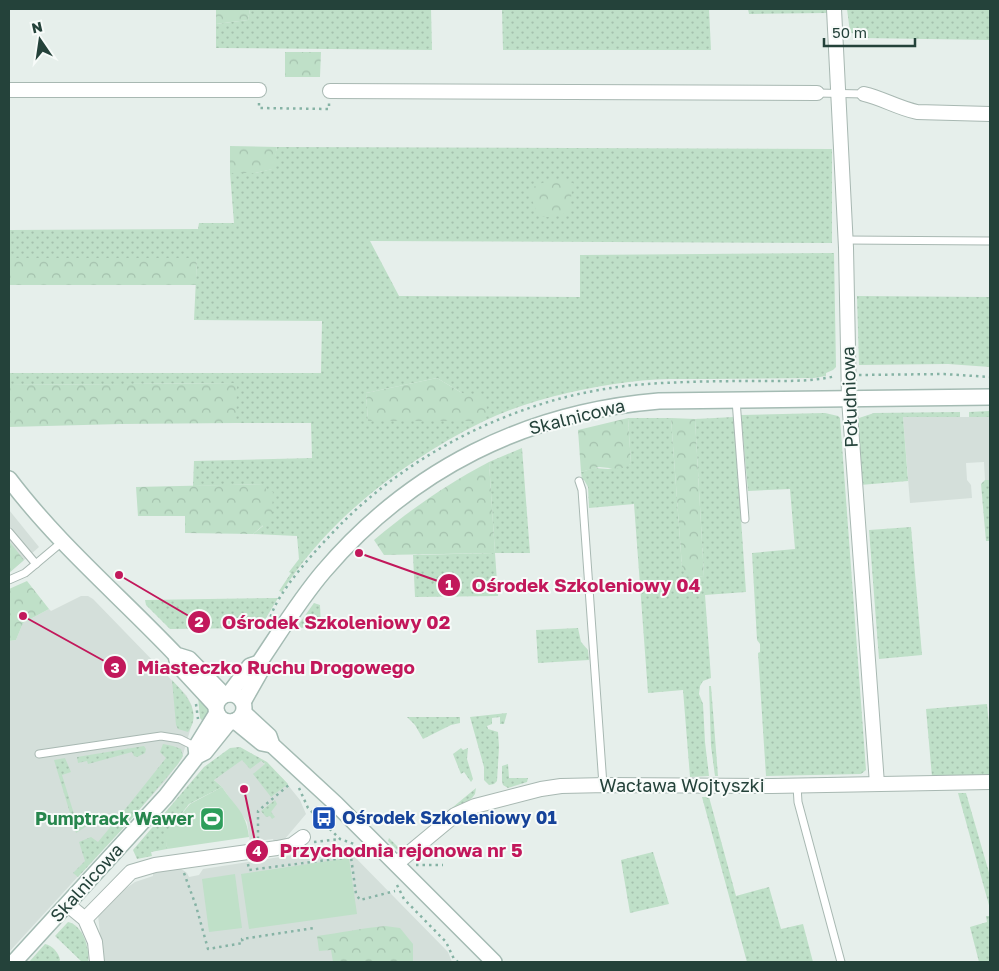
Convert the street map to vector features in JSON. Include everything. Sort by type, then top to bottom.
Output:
[{"type":"street","name":"Południowa","points":[[834,9],[845,240],[849,398],[877,784]]},
{"type":"street","points":[[9,90],[259,90]]},
{"type":"street","points":[[330,91],[817,93]]},
{"type":"street","points":[[864,94],[916,112],[990,114]]},
{"type":"street","name":"Skalnicowa","points":[[14,962],[166,796],[196,752],[205,752],[230,708],[260,672],[258,663],[323,572],[356,536],[405,494],[466,455],[536,426],[602,408],[659,401],[990,397]]},
{"type":"street","points":[[9,479],[62,542],[176,655],[189,659],[262,743],[272,745],[326,794],[494,962]]},
{"type":"street","name":"Wacława Wojtyszki","points":[[396,864],[454,815],[475,806],[541,789],[561,786],[797,786],[990,782]]},
{"type":"street","points":[[86,919],[131,872],[155,865],[253,852],[297,841]]},
{"type":"street","points":[[68,905],[86,919],[95,942],[97,962]]},
{"type":"lane","points":[[817,93],[864,94]]},
{"type":"lane","points":[[845,240],[990,241]]},
{"type":"lane","points":[[736,400],[745,518]]},
{"type":"lane","points":[[579,481],[582,490],[603,785]]},
{"type":"lane","points":[[9,532],[36,564]]},
{"type":"lane","points":[[9,580],[24,573],[62,542]]},
{"type":"lane","points":[[39,754],[162,736],[180,739],[196,752]]},
{"type":"lane","points":[[797,786],[798,802],[841,962]]},
{"type":"path","points":[[259,90],[259,108],[329,109],[330,91]]},
{"type":"path","points":[[855,375],[944,374],[990,377]]},
{"type":"path","points":[[267,628],[270,615],[288,586],[318,549],[345,521],[400,474],[476,430],[527,409],[609,388],[664,382],[809,380],[840,376]]},
{"type":"path","points":[[290,784],[258,811],[249,870],[351,857],[356,894],[360,900],[395,891]]},
{"type":"path","points":[[297,841],[340,839]]},
{"type":"path","points":[[412,865],[442,865]]},
{"type":"path","points":[[180,871],[187,878],[208,949],[243,943],[242,938],[314,928]]},
{"type":"shaded area","points":[[903,417],[990,417],[990,480],[985,480],[984,462],[966,463],[967,480],[971,485],[972,498],[910,503]]},
{"type":"shaded area","points":[[9,510],[39,547],[9,573]]},
{"type":"shaded area","points":[[81,596],[88,596],[93,599],[187,696],[192,706],[193,720],[182,758],[166,780],[9,952],[9,641],[16,640],[23,623],[49,609],[51,611]]},
{"type":"shaded area","points":[[251,753],[283,779],[300,800],[306,814],[284,840],[274,842],[273,839],[250,842],[247,822],[222,787],[212,778]]},
{"type":"shaded area","points":[[345,847],[448,952],[452,962],[103,962],[98,915],[125,889],[135,882],[153,876],[153,873],[180,868],[189,877],[199,875],[203,869]]},
{"type":"green space","points":[[216,9],[250,9],[248,20],[216,24]]},
{"type":"green space","points":[[250,9],[431,9],[432,50],[216,48],[216,24],[248,20]]},
{"type":"green space","points":[[502,9],[709,9],[711,50],[503,50]]},
{"type":"green space","points":[[748,9],[827,9],[828,13],[749,14]]},
{"type":"green space","points":[[847,9],[990,9],[990,40],[862,38],[850,32]]},
{"type":"green space","points":[[285,52],[321,52],[320,77],[285,77]]},
{"type":"green space","points":[[230,146],[277,147],[273,169],[255,173],[230,173]]},
{"type":"green space","points":[[277,147],[832,149],[832,243],[370,241],[399,296],[580,297],[580,255],[834,253],[836,367],[826,373],[826,376],[814,378],[669,379],[629,382],[555,396],[501,414],[455,436],[426,453],[371,493],[322,539],[282,592],[279,591],[291,573],[289,572],[299,559],[297,536],[253,534],[263,526],[265,484],[193,486],[194,461],[312,458],[311,423],[236,423],[236,383],[9,385],[9,373],[321,373],[322,321],[194,320],[197,258],[9,258],[9,230],[198,229],[199,223],[234,223],[230,173],[255,173],[272,169]],"holes":[[[437,378],[462,393],[368,421],[366,393]]]},
{"type":"green space","points":[[555,179],[573,183],[569,212],[553,217],[539,217],[528,190]]},
{"type":"green space","points":[[9,258],[197,258],[196,285],[9,285]]},
{"type":"green space","points":[[857,296],[990,297],[990,367],[948,364],[859,365]]},
{"type":"green space","points":[[437,378],[462,393],[485,395],[487,410],[485,421],[368,421],[366,393]]},
{"type":"green space","points":[[237,383],[236,423],[9,427],[9,385]]},
{"type":"green space","points":[[990,411],[990,417],[969,417],[969,412]]},
{"type":"green space","points":[[960,412],[960,417],[903,417],[908,481],[860,485],[856,419],[874,413]]},
{"type":"green space","points":[[825,413],[840,418],[866,770],[861,774],[766,776],[758,653],[760,652],[760,644],[757,640],[752,553],[795,549],[790,489],[748,491],[741,415]]},
{"type":"green space","points":[[734,417],[746,592],[705,595],[711,678],[703,681],[699,694],[703,704],[709,776],[690,777],[683,690],[648,693],[634,504],[589,508],[588,487],[584,480],[582,480],[581,472],[594,468],[608,469],[631,464],[628,418],[671,418],[682,567],[691,575],[704,577],[695,419]]},
{"type":"green space","points":[[628,418],[631,464],[620,469],[599,467],[581,472],[578,430]]},
{"type":"green space","points":[[671,418],[695,419],[704,577],[689,574],[682,567]]},
{"type":"green space","points":[[522,448],[530,553],[495,553],[489,462]]},
{"type":"green space","points":[[489,462],[495,553],[384,555],[374,540],[430,498]]},
{"type":"green space","points":[[985,480],[990,480],[990,541],[986,541],[981,484]]},
{"type":"green space","points":[[265,484],[266,491],[273,491],[272,512],[268,521],[253,534],[185,533],[185,516],[138,516],[136,487]]},
{"type":"green space","points":[[911,527],[922,655],[879,659],[869,530]]},
{"type":"green space","points":[[9,541],[24,560],[9,573]]},
{"type":"green space","points":[[495,553],[498,596],[415,597],[413,555]]},
{"type":"green space","points":[[27,581],[49,609],[23,623],[16,640],[9,641],[9,589]]},
{"type":"green space","points":[[278,598],[260,628],[170,629],[146,605],[145,600]]},
{"type":"green space","points":[[314,603],[320,605],[321,627],[296,628]]},
{"type":"green space","points":[[578,628],[581,642],[588,650],[589,660],[538,663],[536,630]]},
{"type":"green space","points":[[172,680],[187,697],[193,710],[194,717],[188,732],[178,729],[176,725]]},
{"type":"green space","points":[[709,686],[711,686],[718,776],[715,776],[711,746]]},
{"type":"green space","points":[[198,697],[209,706],[210,714],[203,722],[200,718]]},
{"type":"green space","points":[[987,704],[990,735],[990,775],[932,777],[926,709]]},
{"type":"green space","points":[[507,713],[504,724],[500,724],[500,717],[492,718],[492,724],[487,726],[488,729],[498,732],[499,747],[497,781],[489,785],[484,780],[484,767],[470,717]]},
{"type":"green space","points":[[407,717],[460,717],[460,723],[451,725],[423,739],[415,725]]},
{"type":"green space","points":[[163,744],[181,749],[183,756],[178,764],[128,823],[78,877],[73,873],[85,861],[79,842],[91,837],[98,842],[166,758],[160,752]]},
{"type":"green space","points":[[144,746],[146,749],[145,753],[137,757],[132,752],[88,764],[87,761],[78,763],[77,757]]},
{"type":"green space","points":[[240,747],[267,762],[288,784],[271,797],[253,774],[265,764],[261,761],[250,769],[242,760],[214,780],[222,787],[189,804],[166,834],[167,849],[151,852],[152,856],[137,859],[133,850],[204,767],[230,748]]},
{"type":"green space","points":[[461,748],[463,750],[468,748],[467,759],[473,779],[471,782],[464,772],[461,774],[453,754]]},
{"type":"green space","points":[[65,758],[71,772],[62,775],[78,827],[87,826],[76,833],[54,760]]},
{"type":"green space","points":[[508,764],[509,778],[528,778],[527,782],[508,788],[503,785],[502,766]]},
{"type":"green space","name":"Pumptrack Wawer","points":[[222,787],[243,815],[249,837],[167,849],[165,834],[190,804]]},
{"type":"green space","points":[[476,788],[472,798],[404,851],[399,852],[388,841],[389,838],[401,850]]},
{"type":"green space","points":[[958,793],[966,793],[990,876],[990,909]]},
{"type":"green space","points":[[702,797],[709,797],[736,896],[769,887],[781,929],[803,924],[813,962],[747,962]]},
{"type":"green space","points":[[275,800],[277,804],[271,812],[275,817],[272,819],[270,816],[266,817],[261,811]]},
{"type":"green space","points":[[653,852],[669,904],[630,913],[621,860]]},
{"type":"green space","points":[[349,858],[357,914],[249,929],[241,874]]},
{"type":"green space","points":[[235,874],[242,928],[209,932],[202,879]]},
{"type":"green space","points":[[986,916],[990,916],[990,962],[979,962],[970,927],[987,922]]},
{"type":"green space","points":[[68,922],[78,928],[87,944],[88,962],[82,962],[55,936]]},
{"type":"green space","points":[[385,926],[400,928],[413,944],[413,962],[333,962],[331,950],[319,951],[317,936]]},
{"type":"green space","points":[[45,944],[57,952],[59,962],[29,962]]},
{"type":"place","name":"Ośrodek Szkoleniowy 04","points":[[359,553]]},
{"type":"place","name":"Ośrodek Szkoleniowy 02","points":[[119,575]]},
{"type":"place","name":"Miasteczko Ruchu Drogowego","points":[[23,616]]},
{"type":"place","name":"Przychodnia rejonowa nr 5","points":[[244,789]]},
{"type":"place","name":"Ośrodek Szkoleniowy 01","points":[[324,818]]},
{"type":"place","name":"Pumptrack Wawer","points":[[212,819]]}]
